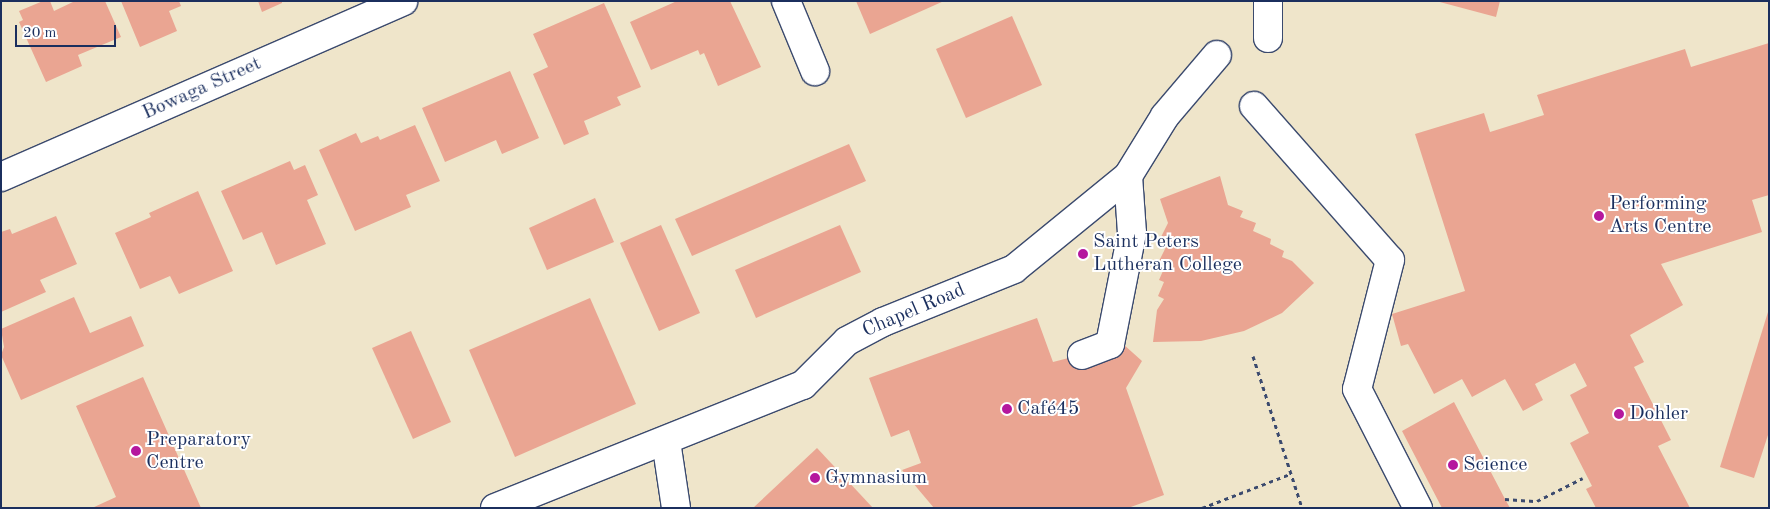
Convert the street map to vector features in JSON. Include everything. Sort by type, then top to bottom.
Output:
[{"type":"street","name":"Bowaga Street","points":[[1,177],[402,1]]},
{"type":"street","points":[[786,1],[815,71]]},
{"type":"street","points":[[1268,1],[1268,38]]},
{"type":"street","name":"Chapel Road","points":[[494,508],[803,385],[847,341],[883,322],[1014,269],[1128,176],[1165,116],[1217,54]]},
{"type":"street","points":[[1254,106],[1390,260],[1356,388],[1418,508]]},
{"type":"street","points":[[1082,355],[1110,344],[1132,233],[1128,176]]},
{"type":"street","points":[[666,441],[676,508]]},
{"type":"path","points":[[1253,356],[1302,508]]},
{"type":"path","points":[[1202,508],[1290,474]]},
{"type":"path","points":[[1505,499],[1537,500],[1583,478]]},
{"type":"building","points":[[43,1],[50,1],[54,11],[75,1],[105,1],[121,37],[78,55],[82,66],[46,82],[19,22],[23,20],[19,11]]},
{"type":"building","points":[[121,1],[179,1],[181,6],[169,11],[177,31],[140,47]]},
{"type":"building","points":[[258,1],[282,1],[282,3],[262,12]]},
{"type":"building","points":[[677,1],[730,1],[761,67],[718,86],[704,53],[700,55],[698,50],[651,70],[630,22]]},
{"type":"building","points":[[856,1],[944,1],[870,34]]},
{"type":"building","points":[[1436,1],[1500,1],[1496,17]]},
{"type":"building","points":[[604,3],[641,87],[617,97],[621,105],[584,121],[589,134],[564,145],[533,74],[548,67],[533,34]]},
{"type":"building","points":[[1012,16],[1042,85],[966,118],[936,49]]},
{"type":"building","name":"Performing Arts Centre","points":[[1769,43],[1769,195],[1752,200],[1762,232],[1661,264],[1683,305],[1630,335],[1644,362],[1634,367],[1671,440],[1658,446],[1690,508],[1596,508],[1586,489],[1592,486],[1570,443],[1589,433],[1570,395],[1587,386],[1575,363],[1535,384],[1543,400],[1523,411],[1505,379],[1472,397],[1462,379],[1434,394],[1408,344],[1401,346],[1392,314],[1465,291],[1415,134],[1484,113],[1490,132],[1544,115],[1537,95],[1685,49],[1691,67]]},
{"type":"building","points":[[510,71],[539,138],[502,154],[496,140],[445,162],[422,108]]},
{"type":"building","points":[[415,125],[440,181],[406,195],[411,207],[355,231],[319,150],[356,133],[361,143],[378,136],[380,140]]},
{"type":"building","points":[[849,144],[866,181],[692,256],[675,219]]},
{"type":"building","points":[[290,161],[294,170],[305,165],[318,195],[307,200],[326,244],[276,265],[262,232],[243,240],[221,191]]},
{"type":"building","points":[[1220,176],[1228,205],[1243,211],[1240,217],[1256,223],[1253,231],[1271,239],[1270,244],[1284,251],[1282,257],[1292,261],[1314,283],[1282,313],[1244,331],[1201,341],[1153,342],[1157,310],[1164,299],[1158,296],[1164,282],[1159,280],[1166,264],[1159,261],[1167,245],[1159,241],[1168,223],[1160,199]]},
{"type":"building","points":[[198,191],[233,271],[179,294],[170,276],[140,289],[115,233],[151,217],[149,213]]},
{"type":"building","points":[[595,198],[614,242],[547,270],[529,228]]},
{"type":"building","points":[[56,216],[77,264],[40,280],[46,292],[1,312],[1,232],[10,229],[12,234]]},
{"type":"building","points":[[661,225],[700,313],[659,331],[620,243]]},
{"type":"building","points":[[840,225],[861,272],[756,318],[735,270]]},
{"type":"building","points":[[74,297],[90,333],[131,316],[144,346],[21,400],[1,355],[4,347],[1,329]]},
{"type":"building","points":[[590,298],[636,404],[515,457],[469,350]]},
{"type":"building","points":[[1768,312],[1769,432],[1754,478],[1720,467]]},
{"type":"building","name":"Café45","points":[[1037,318],[1053,362],[1123,344],[1142,361],[1126,388],[1164,495],[1128,508],[934,508],[902,470],[921,463],[909,430],[891,437],[869,378]]},
{"type":"building","points":[[411,331],[451,422],[413,439],[372,348]]},
{"type":"building","name":"Preparatory Centre","points":[[143,377],[201,508],[92,508],[116,497],[76,406]]},
{"type":"building","name":"Science","points":[[1454,402],[1510,508],[1442,508],[1402,431]]},
{"type":"building","name":"Gymnasium","points":[[817,448],[873,508],[753,508]]},
{"type":"place","name":"Performing Arts Centre","points":[[1599,216]]},
{"type":"place","name":"Saint Peters Lutheran College","points":[[1083,254]]},
{"type":"place","name":"Café45","points":[[1007,409]]},
{"type":"place","name":"Dohler","points":[[1619,414]]},
{"type":"place","name":"Preparatory Centre","points":[[136,451]]},
{"type":"place","name":"Science","points":[[1453,465]]},
{"type":"place","name":"Gymnasium","points":[[815,478]]}]
